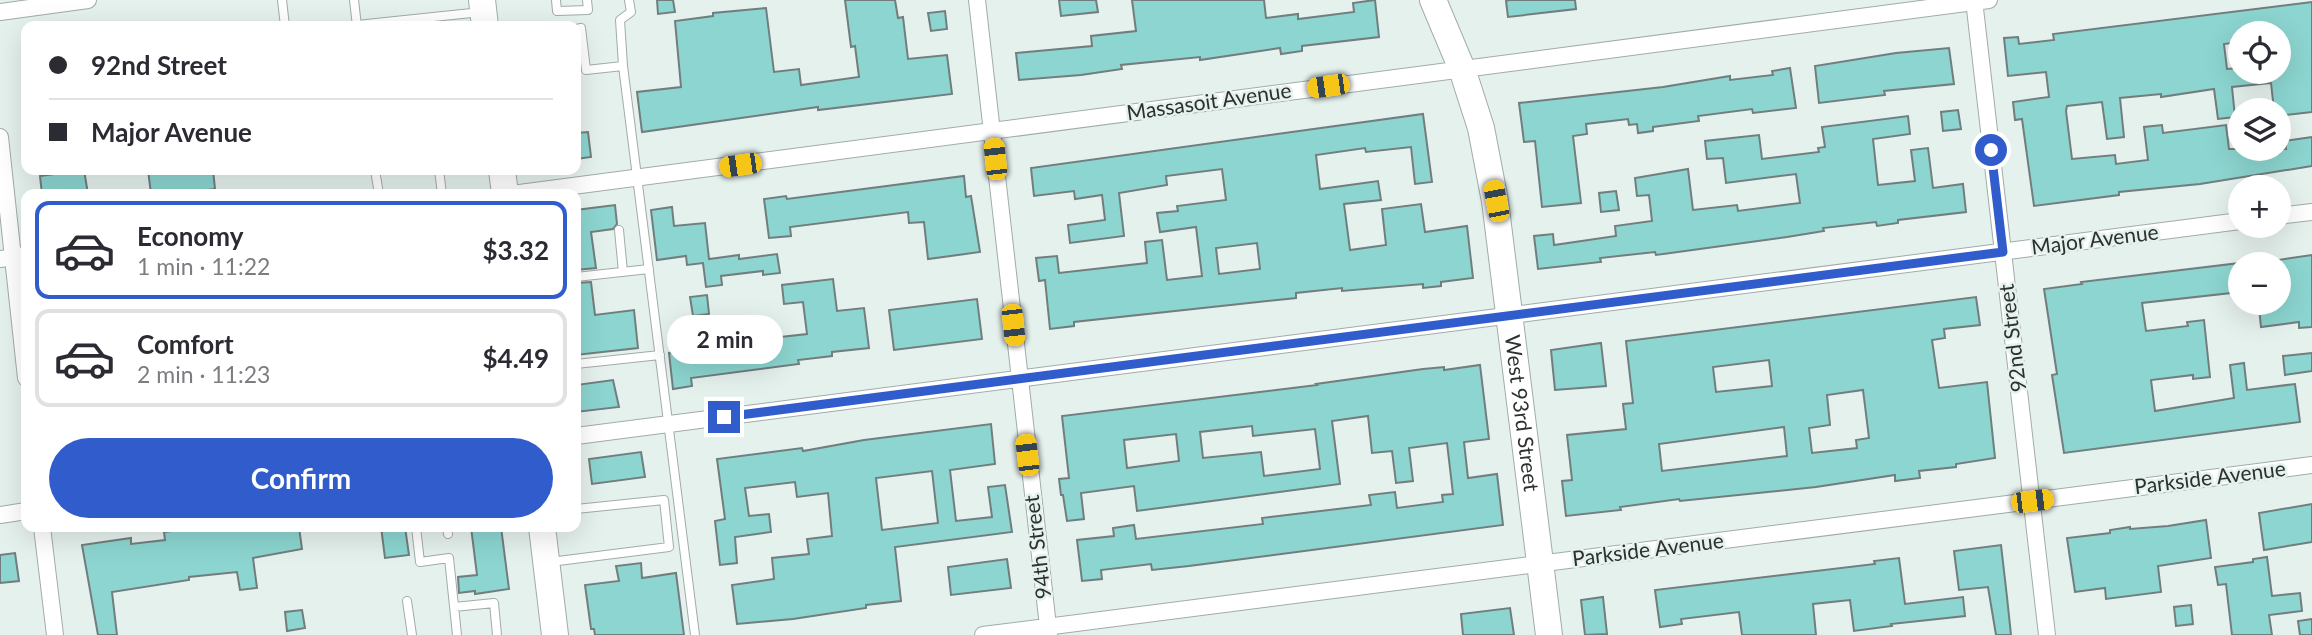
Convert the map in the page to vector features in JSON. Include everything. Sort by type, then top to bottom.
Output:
[{"type":"main road","name":"West 93rd Street","points":[[1433,0],[1462,69],[1481,128],[1496,201],[1549,635]]},
{"type":"main road","points":[[543,532],[555,635]]},
{"type":"street","points":[[0,12],[88,0]]},
{"type":"street","name":"94th Street","points":[[977,0],[1048,631]]},
{"type":"street","name":"Massasoit Avenue","points":[[554,189],[1979,1]]},
{"type":"street","name":"92nd Street","points":[[1979,1],[2003,252],[2047,635]]},
{"type":"street","points":[[0,137],[21,331]]},
{"type":"street","points":[[2291,214],[2312,212]]},
{"type":"street","name":"Major Avenue","points":[[581,435],[2228,223]]},
{"type":"street","name":"Parkside Avenue","points":[[983,635],[1048,631],[1541,563],[2312,465]]},
{"type":"street","points":[[0,515],[21,512]]},
{"type":"street","points":[[43,532],[55,635]]},
{"type":"lane","points":[[282,0],[284,21]]},
{"type":"lane","points":[[354,0],[356,21]]},
{"type":"lane","points":[[556,0],[557,11],[588,10],[587,0]]},
{"type":"lane","points":[[629,0],[631,12],[620,20],[623,66],[695,635]]},
{"type":"lane","points":[[406,21],[484,13]]},
{"type":"lane","points":[[581,28],[586,70],[623,66]]},
{"type":"lane","points":[[619,230],[624,272]]},
{"type":"lane","points":[[581,276],[649,269]]},
{"type":"lane","points":[[581,363],[660,355]]},
{"type":"lane","points":[[547,562],[669,547],[664,500],[581,508]]},
{"type":"lane","points":[[417,532],[420,562],[449,558],[457,635]]},
{"type":"lane","points":[[407,601],[412,635]]},
{"type":"lane","points":[[454,607],[494,603],[497,635]]},
{"type":"building","points":[[657,0],[673,0],[675,12],[658,14]]},
{"type":"building","points":[[845,0],[895,0],[898,18],[903,17],[908,59],[947,55],[952,94],[818,110],[818,107],[642,132],[637,92],[681,87],[675,21],[713,16],[713,13],[766,8],[774,72],[799,69],[801,85],[859,77],[855,46],[851,47]]},
{"type":"building","points":[[1059,0],[1096,0],[1098,12],[1061,16]]},
{"type":"building","points":[[1132,0],[1264,0],[1266,18],[1298,14],[1298,19],[1354,12],[1353,3],[1375,0],[1379,37],[1302,46],[1302,51],[1281,54],[1280,48],[1200,60],[1200,57],[1121,65],[1122,69],[1081,75],[1019,80],[1016,53],[1092,46],[1091,36],[1136,31]]},
{"type":"building","points":[[1575,0],[1576,9],[1508,17],[1506,1]]},
{"type":"building","points":[[2312,2],[2312,112],[2291,114],[2291,98],[2273,98],[2271,84],[2291,84],[2291,21],[2228,21],[2228,44],[2224,44],[2228,84],[2261,84],[2232,87],[2233,98],[2228,98],[2228,118],[2218,119],[2214,89],[2161,97],[2161,94],[2120,98],[2124,137],[2107,139],[2102,102],[2067,106],[2066,111],[2072,159],[2115,155],[2116,164],[2148,160],[2144,127],[2162,125],[2163,133],[2226,125],[2228,161],[2291,161],[2291,140],[2312,137],[2312,166],[2256,175],[2228,175],[2228,180],[2200,184],[2119,192],[2119,195],[2034,206],[2022,119],[2015,120],[2013,102],[2049,97],[2046,72],[2008,76],[2004,38],[2018,37],[2019,44],[2054,40],[2053,34]]},
{"type":"building","points":[[945,11],[947,29],[931,31],[928,13]]},
{"type":"building","points":[[1949,48],[1954,84],[1884,91],[1885,95],[1819,103],[1815,66],[1896,53]]},
{"type":"building","points":[[1790,68],[1796,108],[1753,113],[1752,109],[1698,116],[1699,121],[1653,127],[1653,131],[1638,133],[1637,124],[1629,125],[1628,119],[1586,124],[1587,134],[1573,136],[1581,203],[1542,207],[1535,141],[1524,142],[1519,103],[1663,87],[1730,76],[1730,80],[1773,75],[1772,71]]},
{"type":"building","points":[[1958,110],[1961,129],[1943,131],[1941,112]]},
{"type":"building","points":[[1423,114],[1432,182],[1415,184],[1411,147],[1366,152],[1365,148],[1316,155],[1320,189],[1378,181],[1381,200],[1344,204],[1350,250],[1386,245],[1382,209],[1421,204],[1425,232],[1467,226],[1473,278],[1441,282],[1441,286],[1423,288],[1423,284],[1296,293],[1296,298],[1074,322],[1074,326],[1050,329],[1045,280],[1039,281],[1036,258],[1057,256],[1059,273],[1147,263],[1145,242],[1162,240],[1167,280],[1202,276],[1196,227],[1160,232],[1157,213],[1178,211],[1177,206],[1226,200],[1222,169],[1166,176],[1167,185],[1119,193],[1124,236],[1070,243],[1068,225],[1105,220],[1102,195],[1075,199],[1074,191],[1034,196],[1031,168]],"holes":[[[1257,243],[1260,269],[1219,274],[1216,248]]]},
{"type":"building","points":[[1908,116],[1910,134],[1873,139],[1878,185],[1915,181],[1911,150],[1928,148],[1933,188],[1963,184],[1966,212],[1898,220],[1898,223],[1877,226],[1876,222],[1823,228],[1824,231],[1787,237],[1656,255],[1655,252],[1600,258],[1601,262],[1538,269],[1534,236],[1553,234],[1554,245],[1616,236],[1615,226],[1652,221],[1649,195],[1637,196],[1635,178],[1688,169],[1693,210],[1737,205],[1738,211],[1800,203],[1796,174],[1726,183],[1723,158],[1707,159],[1705,141],[1759,135],[1762,159],[1819,152],[1818,148],[1825,147],[1822,127]]},
{"type":"building","points":[[588,132],[591,157],[581,158],[581,133]]},
{"type":"building","points":[[85,175],[87,189],[41,189],[40,176]]},
{"type":"building","points":[[149,175],[214,175],[215,189],[150,189]]},
{"type":"building","points":[[964,176],[966,197],[971,196],[980,252],[928,259],[924,222],[909,223],[908,212],[790,227],[791,236],[769,238],[764,199],[786,196],[787,199]]},
{"type":"building","points":[[1616,191],[1619,210],[1601,212],[1599,193]]},
{"type":"building","points":[[615,205],[617,224],[613,229],[591,232],[596,268],[581,270],[581,209]]},
{"type":"building","points":[[672,207],[674,226],[705,223],[709,259],[739,255],[739,259],[777,254],[780,273],[763,275],[763,271],[721,276],[722,285],[706,287],[703,263],[687,265],[686,256],[657,260],[651,210]]},
{"type":"building","points":[[2312,255],[2312,327],[2299,328],[2299,322],[2261,327],[2260,315],[2291,315],[2291,258]]},
{"type":"building","points":[[2228,264],[2228,293],[2142,303],[2146,331],[2188,326],[2187,322],[2204,320],[2210,377],[2193,379],[2193,375],[2151,380],[2155,411],[2234,398],[2230,365],[2244,363],[2247,390],[2295,384],[2300,422],[2064,453],[2052,375],[2057,374],[2044,289],[2082,284],[2081,282]]},
{"type":"building","points":[[833,279],[837,311],[864,308],[869,348],[832,352],[832,356],[798,360],[799,364],[691,378],[692,386],[673,389],[669,353],[705,349],[704,336],[726,334],[727,343],[807,334],[803,302],[784,304],[782,285]]},
{"type":"building","points":[[591,282],[595,315],[634,310],[638,348],[581,354],[581,283]]},
{"type":"building","points":[[707,295],[709,314],[693,316],[690,297]]},
{"type":"building","points":[[1976,297],[1980,325],[1944,329],[1945,338],[1932,340],[1939,388],[1987,382],[1995,458],[1956,464],[1956,467],[1919,471],[1920,478],[1895,481],[1895,475],[1816,487],[1679,499],[1620,507],[1621,510],[1566,516],[1562,481],[1572,480],[1567,435],[1626,429],[1623,404],[1633,403],[1626,341]],"holes":[[[1769,360],[1772,386],[1716,392],[1713,367]],[[1863,390],[1869,438],[1856,440],[1857,448],[1812,453],[1809,428],[1830,425],[1827,395]],[[1784,427],[1787,456],[1662,471],[1659,444]]]},
{"type":"building","points":[[977,299],[982,339],[894,350],[889,310]]},
{"type":"building","points":[[1601,343],[1606,386],[1555,390],[1551,350]]},
{"type":"building","points":[[2312,353],[2312,371],[2285,375],[2283,356]]},
{"type":"building","points":[[1480,365],[1489,439],[1464,442],[1468,478],[1497,474],[1503,525],[1189,566],[1152,570],[1151,564],[1101,570],[1102,579],[1082,581],[1077,540],[1114,536],[1113,528],[1134,525],[1136,539],[1263,524],[1262,518],[1371,505],[1369,495],[1395,492],[1397,508],[1443,502],[1442,495],[1453,494],[1447,443],[1409,448],[1413,481],[1396,483],[1392,451],[1372,453],[1368,416],[1332,421],[1340,484],[1137,511],[1134,486],[1081,493],[1084,519],[1067,521],[1059,479],[1069,478],[1062,416],[1317,385],[1423,369],[1444,367],[1444,370]],"holes":[[[1252,426],[1253,436],[1315,429],[1320,469],[1264,476],[1261,452],[1203,458],[1200,432]],[[1176,434],[1179,461],[1127,468],[1124,440]]]},
{"type":"building","points":[[613,380],[619,407],[581,411],[581,384]]},
{"type":"building","points":[[991,424],[995,464],[950,470],[956,521],[992,517],[988,487],[1005,485],[1012,532],[895,547],[901,601],[793,619],[737,624],[732,585],[774,579],[772,558],[809,554],[807,539],[832,536],[828,493],[797,497],[795,482],[745,488],[749,516],[769,514],[771,532],[735,537],[737,563],[720,565],[715,521],[725,519],[717,459],[802,448],[803,451],[864,440]],"holes":[[[932,471],[938,523],[882,530],[876,478]]]},
{"type":"building","points":[[641,452],[645,477],[592,484],[589,459]]},
{"type":"building","points":[[2312,504],[2312,542],[2264,550],[2259,513]]},
{"type":"building","points":[[2206,520],[2211,558],[2158,566],[2161,592],[2106,599],[2105,588],[2075,592],[2067,538],[2110,533],[2110,530],[2130,527],[2168,526]]},
{"type":"building","points":[[164,532],[300,532],[302,549],[253,558],[257,588],[240,590],[237,572],[189,577],[189,580],[112,592],[117,635],[98,635],[82,545],[131,538],[131,544],[165,540]]},
{"type":"building","points":[[382,532],[406,532],[409,555],[385,558]]},
{"type":"building","points":[[472,532],[502,532],[509,589],[475,594],[475,591],[459,593],[458,577],[477,575]]},
{"type":"building","points":[[2001,545],[2011,635],[1996,635],[1988,587],[1959,590],[1954,551]]},
{"type":"building","points":[[15,553],[19,581],[0,583],[0,555]]},
{"type":"building","points":[[2267,557],[2272,596],[2300,593],[2302,611],[2269,615],[2272,635],[2232,635],[2226,584],[2218,585],[2215,567],[2253,562],[2253,559]]},
{"type":"building","points":[[1899,558],[1905,604],[1963,597],[1965,616],[1854,631],[1850,600],[1813,604],[1816,635],[1742,635],[1739,612],[1681,619],[1682,624],[1660,627],[1655,590],[1875,564],[1874,561]]},
{"type":"building","points":[[1007,559],[1011,588],[951,595],[948,567]]},
{"type":"building","points":[[641,563],[642,578],[676,573],[684,635],[595,635],[594,629],[591,629],[585,585],[619,581],[616,566]]},
{"type":"building","points":[[1603,597],[1607,634],[1585,635],[1581,600]]},
{"type":"building","points":[[2191,605],[2193,624],[2176,626],[2174,607]]},
{"type":"building","points":[[1510,608],[1514,635],[1463,635],[1461,614]]},
{"type":"building","points":[[302,610],[305,628],[287,631],[285,612]]},
{"type":"building","points":[[2312,619],[2312,635],[2300,635],[2298,621]]},
{"type":"route","points":[[724,417],[2003,252],[1991,150]]}]
